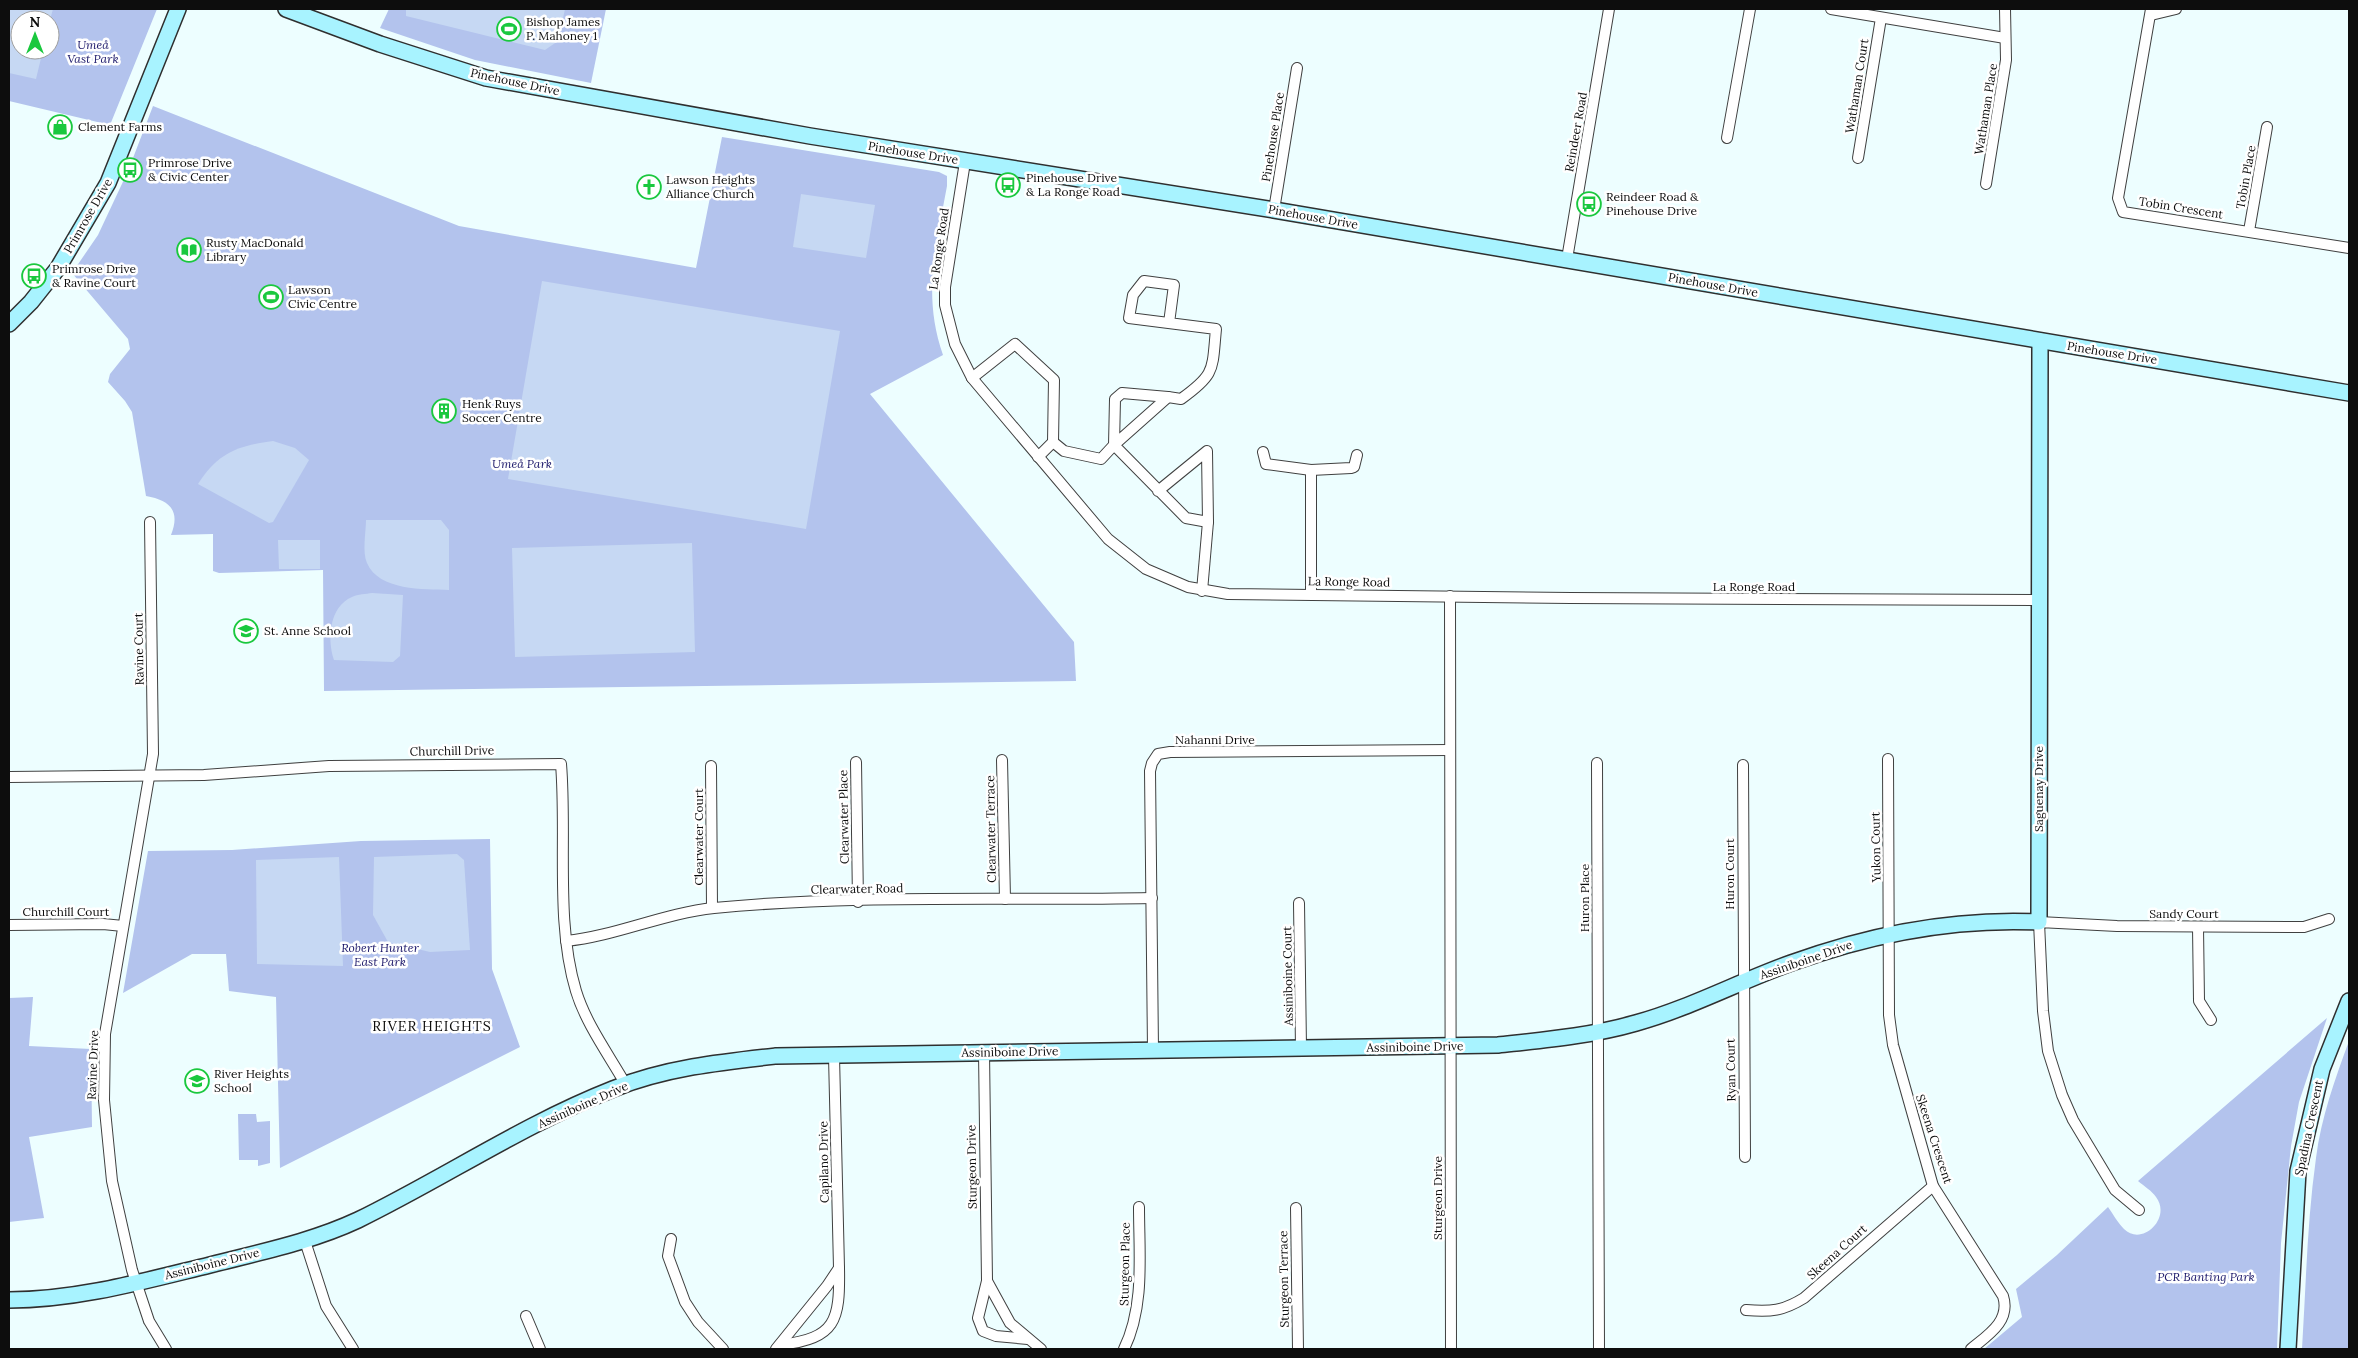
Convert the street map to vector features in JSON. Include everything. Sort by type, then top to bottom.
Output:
[{"type":"street","name":"Primrose Drive","points":[[9,324],[31,302],[58,268],[108,183],[178,9]]},
{"type":"street","name":"Pinehouse Drive","points":[[286,9],[380,44],[486,78],[965,162],[1274,210],[2349,393]]},
{"type":"street","name":"Reindeer Road","points":[[1567,259],[1609,9]]},
{"type":"street","points":[[1727,138],[1750,9]]},
{"type":"street","points":[[1831,9],[2005,38]]},
{"type":"street","name":"Wathaman Place","points":[[1986,184],[2006,60],[2005,9]]},
{"type":"street","points":[[2151,12],[2176,9]]},
{"type":"street","name":"Tobin Crescent","points":[[2151,12],[2118,198],[2123,212],[2349,248]]},
{"type":"street","name":"Wathaman Court","points":[[1858,158],[1881,18]]},
{"type":"street","name":"Pinehouse Place","points":[[1274,210],[1297,68]]},
{"type":"street","name":"Tobin Place","points":[[2249,231],[2267,127]]},
{"type":"street","name":"La Ronge Road","points":[[965,162],[945,287],[945,305],[955,344],[972,378],[1038,457],[1108,539],[1146,569],[1202,591],[1228,594],[2040,600]]},
{"type":"street","points":[[1169,323],[1174,285],[1144,281],[1133,295],[1130,318],[1169,323],[1216,329],[1212,368],[1203,383],[1181,399],[1122,393],[1115,399],[1114,445],[1186,518],[1208,522]]},
{"type":"street","name":"Saguenay Drive","points":[[2040,341],[2039,922],[2043,1011],[2047,1043],[2062,1095],[2073,1120],[2115,1190],[2139,1210]]},
{"type":"street","points":[[972,378],[1015,344],[1054,380],[1052,442],[1038,457]]},
{"type":"street","points":[[1052,442],[1064,450],[1101,458],[1168,397]]},
{"type":"street","points":[[1158,491],[1207,451],[1208,522],[1202,591]]},
{"type":"street","points":[[1264,452],[1266,464],[1311,470],[1351,468],[1354,466],[1357,455]]},
{"type":"street","points":[[1311,470],[1311,594]]},
{"type":"street","name":"Ravine Court","points":[[149,774],[152,754],[150,522]]},
{"type":"street","points":[[1450,596],[1451,1047]]},
{"type":"street","name":"Nahanni Drive","points":[[1153,1050],[1150,771],[1152,763],[1158,754],[1170,752],[1450,750]]},
{"type":"street","name":"Yukon Court","points":[[1888,759],[1889,935]]},
{"type":"street","name":"Clearwater Terrace","points":[[1002,760],[1005,899]]},
{"type":"street","name":"Clearwater Place","points":[[856,762],[858,902]]},
{"type":"street","name":"Huron Place","points":[[1597,763],[1597,1033]]},
{"type":"street","name":"Churchill Drive","points":[[9,777],[240,773],[339,766],[561,764],[566,941],[577,992],[626,1085]]},
{"type":"street","name":"Huron Court","points":[[1742,983],[1743,765]]},
{"type":"street","name":"Clearwater Court","points":[[711,766],[712,908]]},
{"type":"street","name":"Ravine Drive","points":[[149,774],[105,1034],[104,1100],[112,1181],[136,1283],[149,1321],[166,1349]]},
{"type":"street","name":"Clearwater Road","points":[[566,941],[586,939],[639,924],[712,908],[858,902],[1152,898]]},
{"type":"street","name":"Assiniboine Court","points":[[1299,904],[1301,1048]]},
{"type":"street","name":"Sandy Court","points":[[2039,922],[2198,927],[2304,927],[2329,919]]},
{"type":"street","name":"Assiniboine Drive","points":[[9,1300],[35,1300],[74,1295],[136,1283],[305,1241],[357,1220],[546,1120],[626,1085],[667,1072],[714,1062],[776,1056],[1498,1046],[1597,1033],[1683,1008],[1821,953],[1917,928],[1966,923],[2039,922]]},
{"type":"street","name":"Churchill Court","points":[[9,925],[103,924],[123,926]]},
{"type":"street","points":[[2198,927],[2199,1001],[2211,1020]]},
{"type":"street","name":"Skeena Crescent","points":[[1889,935],[1889,1015],[1893,1045],[1933,1186],[2005,1302],[2006,1309],[2001,1322],[1971,1349]]},
{"type":"street","name":"Ryan Court","points":[[1742,983],[1745,1157]]},
{"type":"street","name":"Spadina Crescent","points":[[2288,1349],[2298,1171],[2322,1069],[2349,1002]]},
{"type":"street","points":[[1597,1033],[1599,1349]]},
{"type":"street","name":"Sturgeon Drive","points":[[1451,1047],[1451,1349]]},
{"type":"street","name":"Sturgeon Drive","points":[[984,1052],[987,1281],[978,1318],[983,1331],[996,1336],[1028,1339]]},
{"type":"street","name":"Capilano Drive","points":[[778,1347],[806,1341],[825,1332],[834,1319],[840,1298],[834,1056]]},
{"type":"street","name":"Skeena Court","points":[[1746,1310],[1766,1311],[1787,1308],[1804,1298],[1933,1186]]},
{"type":"street","name":"Sturgeon Place","points":[[1124,1349],[1132,1333],[1138,1306],[1139,1207]]},
{"type":"street","name":"Sturgeon Terrace","points":[[1296,1208],[1298,1349]]},
{"type":"street","points":[[671,1239],[668,1256],[685,1302],[698,1322],[723,1349]]},
{"type":"street","points":[[305,1241],[326,1306],[353,1349]]},
{"type":"street","name":"Capilano Drive","points":[[778,1347],[827,1286],[839,1268]]},
{"type":"street","name":"Sturgeon Drive","points":[[987,1281],[1010,1323],[1041,1349]]},
{"type":"street","points":[[526,1316],[540,1349]]},
{"type":"green space","name":"Umeå Vast Park","points":[[9,9],[157,9],[110,125],[9,101]]},
{"type":"green space","points":[[9,9],[53,9],[10,10],[10,60],[41,60],[36,79],[9,73]]},
{"type":"green space","points":[[389,9],[606,9],[591,83],[475,60],[380,28]]},
{"type":"green space","name":"Bishop James P. Mahoney 1","points":[[406,9],[565,9],[558,41],[545,50],[406,16]]},
{"type":"green space","name":"Umeå Park","points":[[153,106],[459,226],[696,268],[722,137],[939,172],[947,176],[947,186],[935,250],[932,291],[933,312],[943,355],[870,394],[1074,642],[1076,681],[324,691],[323,570],[219,573],[213,571],[213,534],[171,535],[175,519],[174,513],[161,500],[146,496],[132,412],[108,382],[110,374],[130,349],[128,339],[72,273],[98,235],[128,171]]},
{"type":"green space","points":[[801,194],[875,205],[866,258],[793,247]]},
{"type":"green space","points":[[542,281],[840,331],[806,529],[508,479]]},
{"type":"green space","points":[[273,441],[295,448],[309,460],[273,522],[269,523],[198,484],[205,473],[221,458],[249,445]]},
{"type":"green space","points":[[366,520],[441,520],[449,530],[449,590],[403,587],[381,579],[367,563],[365,553]]},
{"type":"green space","points":[[278,540],[320,540],[320,569],[279,569]]},
{"type":"green space","points":[[692,543],[695,652],[515,657],[512,548]]},
{"type":"green space","points":[[372,593],[403,595],[400,656],[393,662],[334,660],[331,633],[334,616],[338,608],[352,597]]},
{"type":"green space","name":"Robert Hunter East Park","points":[[490,839],[492,969],[520,1047],[280,1168],[276,997],[229,991],[226,954],[192,954],[123,993],[148,851],[232,850],[361,841]]},
{"type":"green space","points":[[457,854],[464,860],[470,950],[430,952],[388,942],[373,915],[374,857]]},
{"type":"green space","points":[[339,857],[343,966],[257,964],[256,860]]},
{"type":"green space","points":[[33,997],[29,1046],[91,1049],[92,1127],[29,1137],[44,1218],[9,1222],[9,998]]},
{"type":"green space","name":"PCR Banting Park","points":[[2327,1018],[2299,1102],[2291,1146],[2281,1243],[2277,1349],[1984,1349],[2022,1317],[2016,1289],[2057,1255],[2108,1207],[2122,1227],[2131,1234],[2139,1235],[2153,1228],[2158,1221],[2160,1205],[2156,1197],[2138,1181]]},
{"type":"green space","points":[[2349,1041],[2349,1349],[2302,1349],[2309,1230],[2318,1143],[2329,1099]]},
{"type":"green space","points":[[238,1114],[256,1114],[257,1122],[270,1121],[270,1163],[258,1166],[258,1160],[239,1160]]},
{"type":"place","name":"Bishop James P. Mahoney 1","points":[[509,29]]},
{"type":"place","name":"Clement Farms","points":[[60,127]]},
{"type":"place","name":"Primrose Drive & Civic Center","points":[[130,170]]},
{"type":"place","name":"Pinehouse Drive & La Ronge Road","points":[[1008,185]]},
{"type":"place","name":"Lawson Heights Alliance Church","points":[[649,187]]},
{"type":"place","name":"Reindeer Road & Pinehouse Drive","points":[[1589,204]]},
{"type":"place","name":"Rusty MacDonald Library","points":[[189,250]]},
{"type":"place","name":"Primrose Drive & Ravine Court","points":[[34,276]]},
{"type":"place","name":"Lawson Civic Centre","points":[[271,297]]},
{"type":"place","name":"Henk Ruys Soccer Centre","points":[[444,411]]},
{"type":"place","name":"St. Anne School","points":[[246,631]]},
{"type":"place","name":"River Heights School","points":[[197,1081]]},
{"type":"district","name":"RIVER HEIGHTS","points":[[432,1026]]}]
